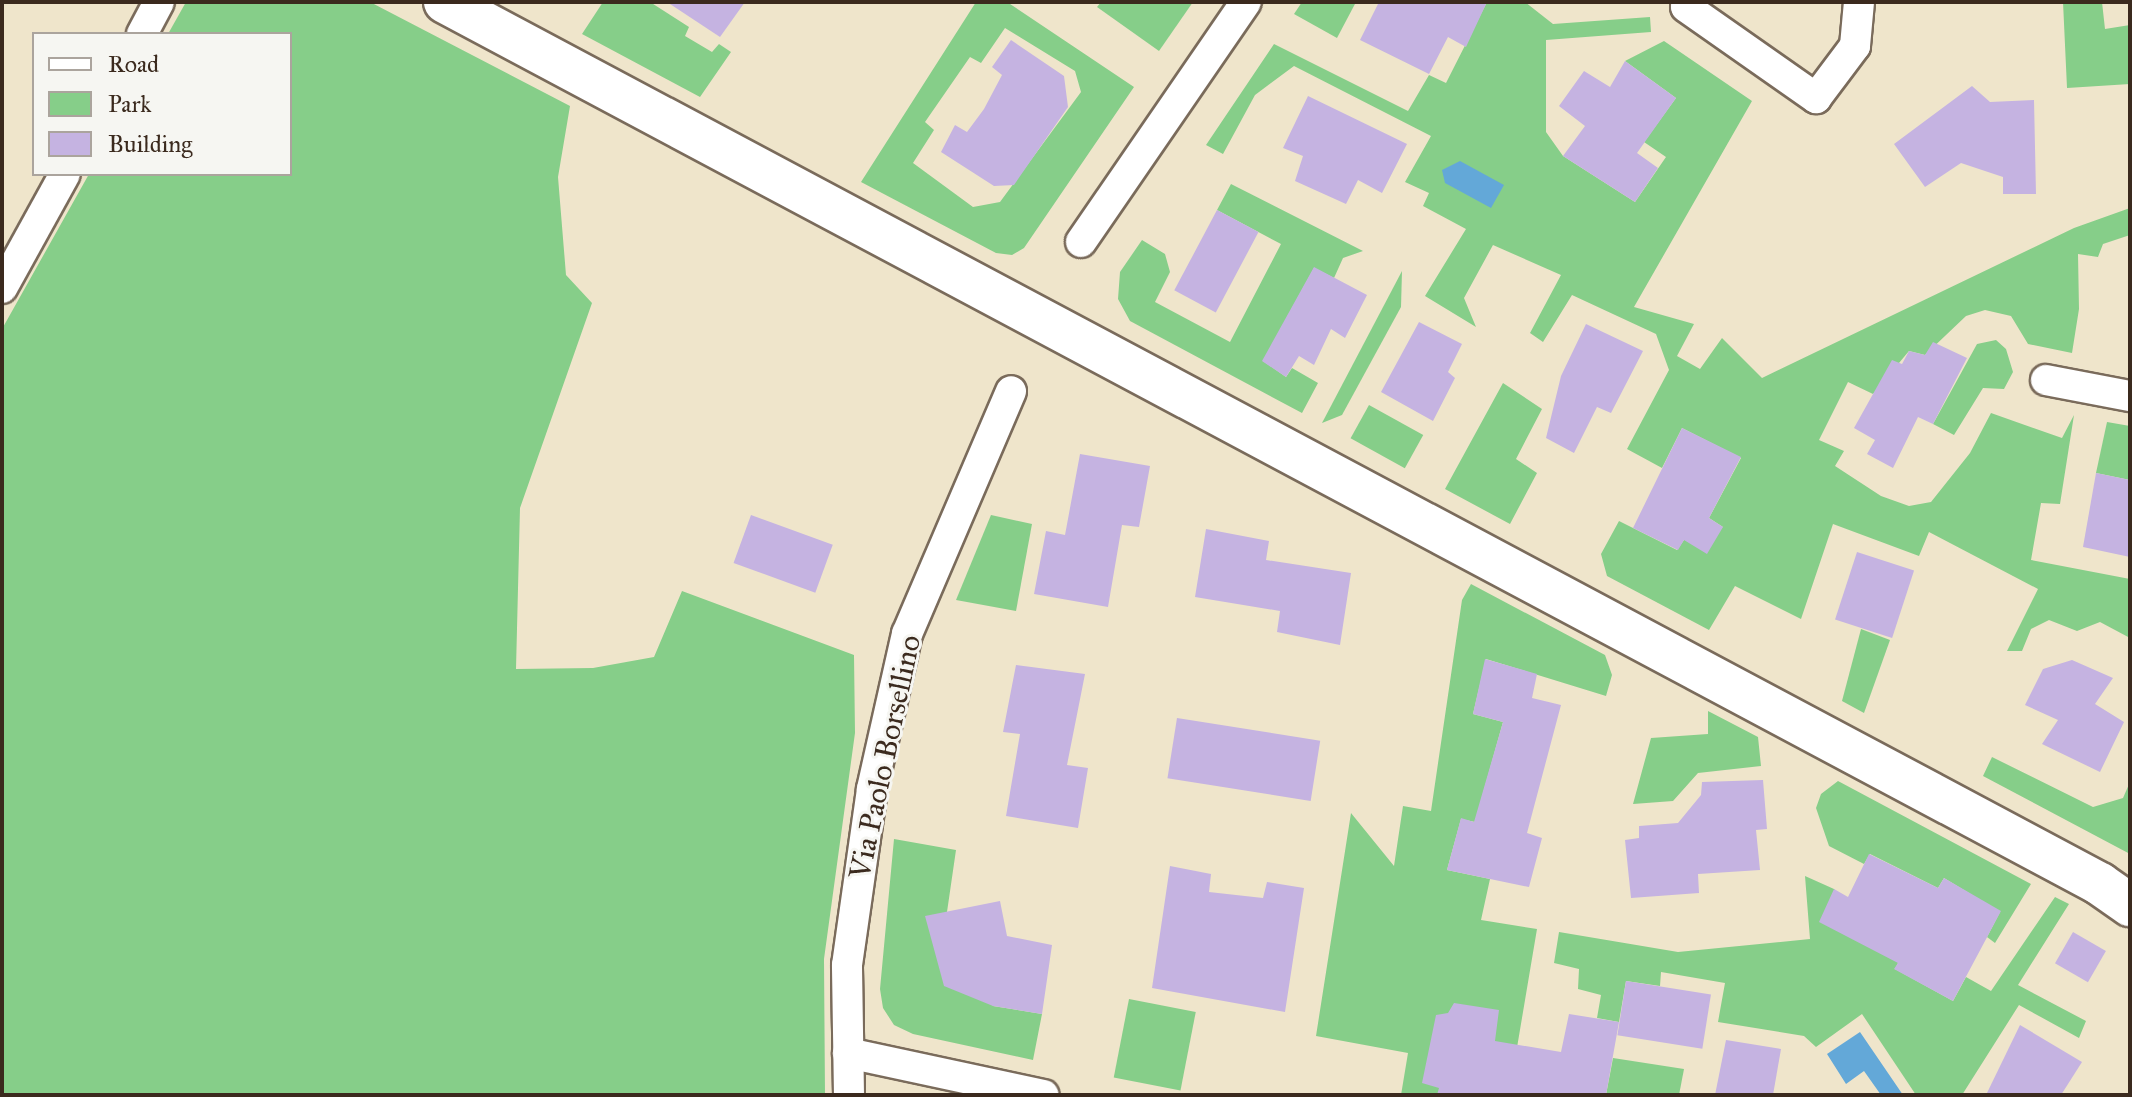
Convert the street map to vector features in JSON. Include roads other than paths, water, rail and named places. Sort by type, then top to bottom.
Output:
[{"type":"main road","points":[[445,2],[2120,891]]},
{"type":"street","points":[[143,32],[159,2]]},
{"type":"street","points":[[1081,242],[1246,2]]},
{"type":"street","points":[[1690,2],[1686,7],[1816,98],[1855,46],[1859,2]]},
{"type":"street","points":[[2,288],[64,176]]},
{"type":"street","points":[[2046,380],[2130,396]]},
{"type":"street","name":"Via Paolo Borsellino","points":[[849,1095],[847,965],[864,838],[907,634],[1011,391]]},
{"type":"street","points":[[848,1053],[1044,1095]]},
{"type":"water","points":[[1460,161],[1504,185],[1491,208],[1445,183],[1442,170]]},
{"type":"water","points":[[1860,1032],[1903,1095],[1881,1095],[1864,1071],[1846,1084],[1827,1054]]}]
